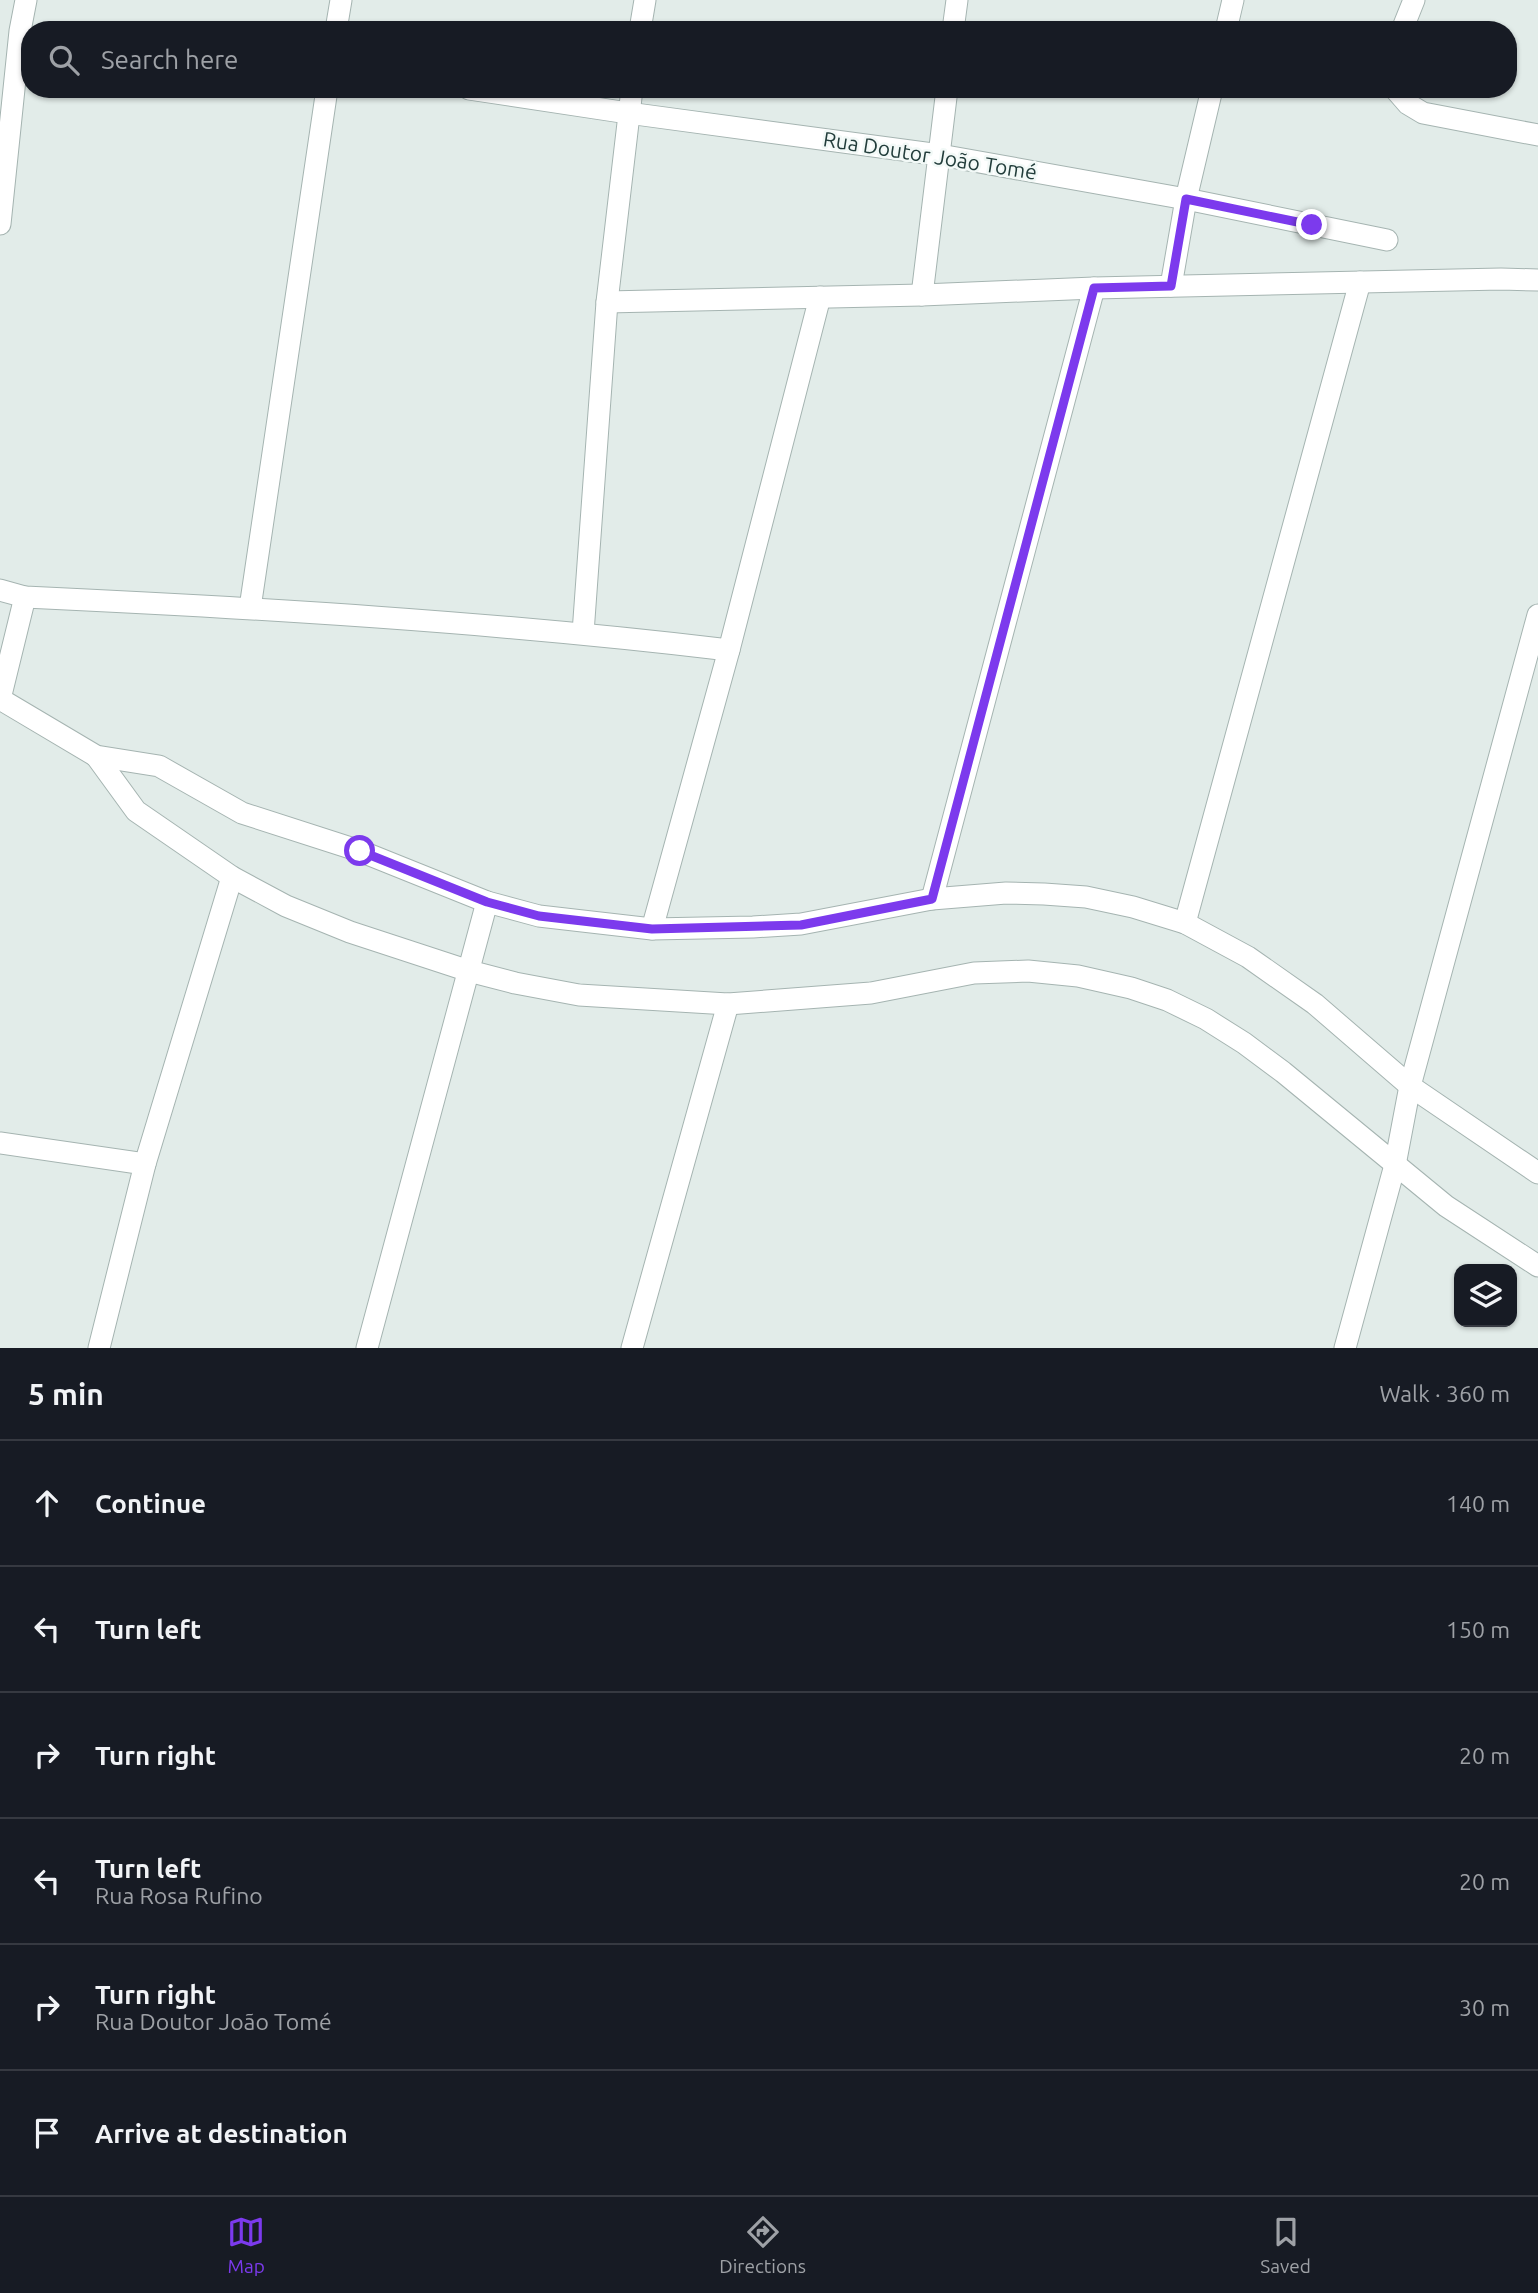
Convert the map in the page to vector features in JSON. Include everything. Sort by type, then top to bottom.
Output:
[{"type":"street","points":[[0,224],[17,30],[26,0]]},
{"type":"street","points":[[338,21],[341,0]]},
{"type":"street","points":[[642,21],[645,0]]},
{"type":"street","points":[[954,21],[957,0]]},
{"type":"street","points":[[1228,21],[1233,0]]},
{"type":"street","points":[[1406,21],[1414,0]]},
{"type":"street","points":[[250,608],[326,98]]},
{"type":"street","name":"Rua Doutor João Tomé","points":[[529,98],[940,155],[1186,199],[1387,240]]},
{"type":"street","points":[[583,633],[607,302],[630,98]]},
{"type":"street","points":[[922,295],[946,98]]},
{"type":"street","points":[[1171,286],[1186,199],[1210,98]]},
{"type":"street","points":[[1403,98],[1423,113],[1538,135]]},
{"type":"street","points":[[607,302],[1171,286],[1538,280]]},
{"type":"street","points":[[1185,923],[1360,282]]},
{"type":"street","points":[[932,899],[1094,288]]},
{"type":"street","points":[[652,929],[729,650],[820,297]]},
{"type":"street","points":[[0,590],[25,597],[250,608],[583,633],[729,650]]},
{"type":"street","points":[[25,597],[0,699],[96,756],[159,766],[242,813],[360,851],[487,902],[539,916],[652,929],[801,925],[932,899],[1006,893],[1086,897],[1132,907],[1185,923],[1248,957],[1315,1004],[1410,1086],[1538,1173]]},
{"type":"street","points":[[1345,1348],[1395,1165],[1410,1086],[1538,615]]},
{"type":"street","points":[[96,756],[136,811],[232,877],[286,906],[350,932],[469,971],[515,983],[579,995],[729,1004],[871,993],[974,974],[1028,971],[1078,975],[1167,1000],[1206,1019],[1244,1043],[1446,1206],[1538,1266]]},
{"type":"street","points":[[99,1348],[145,1164],[232,877]]},
{"type":"street","points":[[367,1348],[487,902]]},
{"type":"street","points":[[632,1348],[729,1004]]},
{"type":"street","points":[[0,1143],[145,1164]]},
{"type":"route","points":[[360,851],[487,902],[539,916],[652,929],[801,925],[932,899],[1094,288],[1171,286],[1186,199],[1312,225]]}]
